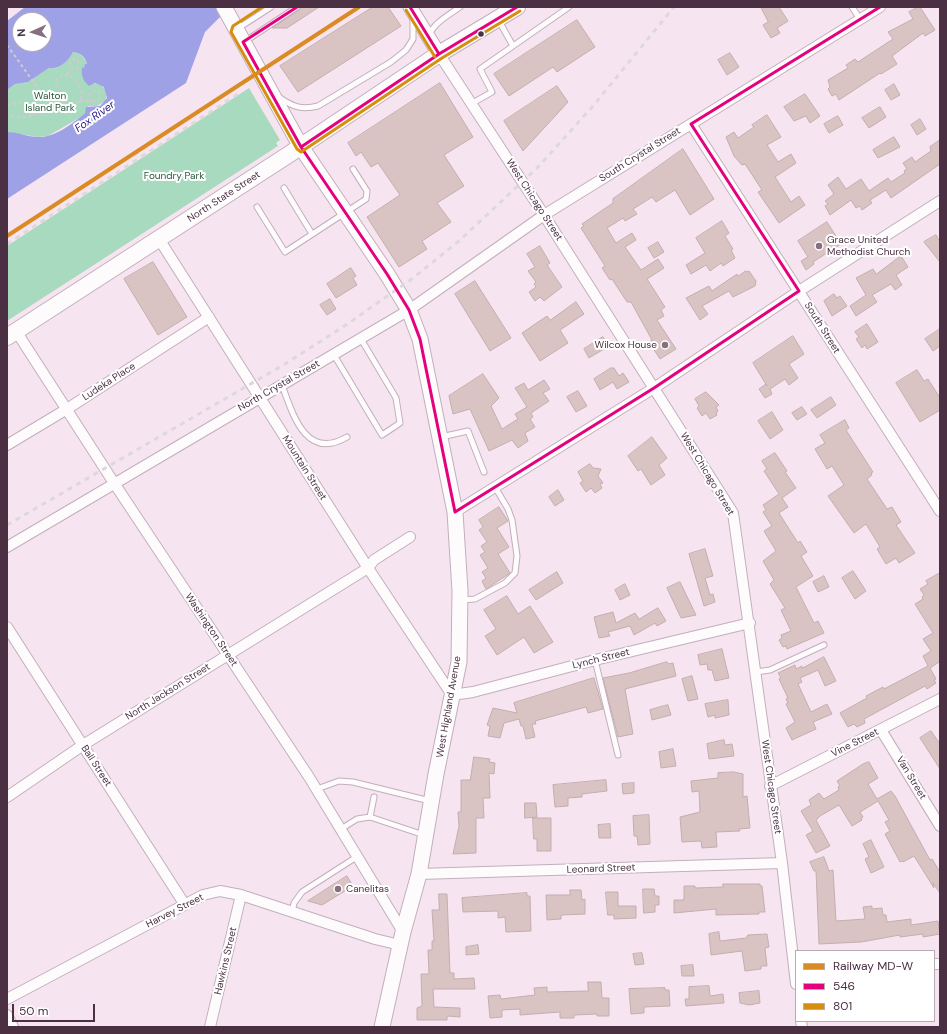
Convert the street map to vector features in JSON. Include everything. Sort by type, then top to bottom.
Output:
[{"type":"main road","name":"West Highland Avenue","points":[[224,7],[301,147],[409,310],[420,339],[455,512],[460,600],[459,662],[419,874],[402,938],[382,1027]]},
{"type":"main road","name":"North State Street","points":[[12,334],[301,147],[439,54],[517,7]]},
{"type":"street","points":[[409,7],[439,54]]},
{"type":"street","name":"South Crystal Street","points":[[544,215],[880,7]]},
{"type":"street","name":"West Chicago Street","points":[[439,54],[544,215],[734,513],[750,623],[795,969]]},
{"type":"street","name":"South Street","points":[[691,124],[940,511]]},
{"type":"street","points":[[455,512],[654,388],[799,291],[940,202]]},
{"type":"street","name":"North Crystal Street","points":[[7,547],[409,310],[544,215]]},
{"type":"street","name":"Mountain Street","points":[[159,239],[368,568],[452,695]]},
{"type":"street","name":"Ludeka Place","points":[[7,446],[209,317]]},
{"type":"street","name":"Washington Street","points":[[12,334],[67,409],[114,483],[317,789],[358,856],[402,938]]},
{"type":"street","name":"North Jackson Street","points":[[7,797],[83,745],[227,654],[368,568],[374,560],[410,537]]},
{"type":"street","name":"Lynch Street","points":[[452,695],[473,692],[595,660],[750,623]]},
{"type":"street","name":"Ball Street","points":[[7,627],[185,905]]},
{"type":"street","name":"Vine Street","points":[[770,786],[940,699]]},
{"type":"street","name":"Van Street","points":[[881,730],[940,826]]},
{"type":"street","name":"Leonard Street","points":[[419,874],[782,863]]},
{"type":"street","name":"Harvey Street","points":[[7,999],[203,895],[220,891],[241,895],[375,940],[402,938]]},
{"type":"street","name":"Hawkins Street","points":[[210,1027],[241,895]]},
{"type":"street","points":[[7,1015],[13,1027]]},
{"type":"lane","points":[[237,32],[271,7]]},
{"type":"lane","points":[[237,32],[297,7]]},
{"type":"lane","points":[[269,90],[292,106],[306,109],[318,106],[390,62],[406,50],[413,39],[414,24],[409,7]]},
{"type":"lane","points":[[428,36],[432,29],[460,7]]},
{"type":"lane","points":[[471,104],[492,92],[480,69],[569,7]]},
{"type":"lane","points":[[852,7],[860,19]]},
{"type":"lane","points":[[498,18],[513,46]]},
{"type":"lane","points":[[257,207],[285,252],[366,199],[367,191],[353,169]]},
{"type":"lane","points":[[284,188],[312,234]]},
{"type":"lane","points":[[334,355],[382,435],[400,423],[396,398],[361,339]]},
{"type":"lane","points":[[282,385],[292,411],[306,436],[320,444],[334,444],[346,437]]},
{"type":"lane","points":[[440,437],[468,431],[484,472]]},
{"type":"lane","points":[[460,600],[475,599],[505,583],[515,573],[517,556],[512,520],[508,509],[495,487]]},
{"type":"lane","points":[[756,672],[770,670],[824,645]]},
{"type":"lane","points":[[595,660],[618,756]]},
{"type":"lane","points":[[317,789],[338,781],[353,782],[432,801]]},
{"type":"lane","points":[[370,817],[374,797]]},
{"type":"lane","points":[[341,829],[357,819],[370,817],[426,836]]},
{"type":"lane","points":[[292,912],[294,903],[302,892],[358,856]]},
{"type":"path","points":[[7,45],[47,101]]},
{"type":"path","points":[[66,74],[73,78],[80,86],[82,96],[80,101],[75,106],[65,106],[56,83],[59,76],[66,74],[71,69],[78,68],[78,61],[74,59],[70,61],[71,69]]},
{"type":"path","points":[[80,101],[90,101],[98,100],[99,92],[92,90],[89,95],[90,101]]},
{"type":"path","points":[[7,115],[28,118],[33,116],[47,101],[62,99]]},
{"type":"path","points":[[7,105],[23,102],[29,107],[33,116]]},
{"type":"green space","name":"Walton Island Park","points":[[73,52],[82,55],[85,59],[87,64],[84,68],[82,67],[82,74],[90,84],[98,84],[106,90],[105,101],[97,106],[88,106],[85,113],[79,118],[48,136],[38,137],[7,132],[7,90],[15,84],[28,82],[49,68],[57,68],[66,62]]},
{"type":"green space","name":"Foundry Park","points":[[249,88],[280,140],[276,143],[278,146],[7,321],[7,246]]},
{"type":"water","name":"Fox River","points":[[25,7],[230,7],[205,32],[186,83],[7,199],[7,132],[34,137],[51,135],[63,129],[85,113],[86,107],[100,106],[107,98],[104,87],[95,83],[89,86],[85,82],[82,75],[82,67],[84,68],[85,64],[87,64],[86,61],[82,55],[73,52],[67,61],[60,66],[49,68],[28,82],[15,84],[7,90],[7,21],[12,17],[12,52],[52,52],[52,12],[19,12]]},
{"type":"building","points":[[301,7],[319,7],[287,28],[272,28],[299,10]]},
{"type":"building","points":[[373,7],[388,7],[401,26],[298,92],[280,66]]},
{"type":"building","points":[[761,7],[779,7],[788,21],[777,28],[780,33],[771,38],[763,25],[768,22]]},
{"type":"building","points":[[920,7],[935,30],[925,36],[923,33],[892,56],[897,64],[881,74],[880,73],[839,100],[836,94],[832,96],[828,89],[830,87],[828,80],[848,68],[846,65],[855,59],[858,62],[893,39],[888,32],[913,19],[909,12]]},
{"type":"building","points":[[577,20],[595,47],[557,72],[553,67],[509,96],[494,74]]},
{"type":"building","points":[[730,53],[739,67],[727,75],[718,60]]},
{"type":"building","points":[[440,83],[473,137],[444,155],[464,186],[437,203],[451,222],[422,241],[427,249],[399,267],[367,217],[400,195],[378,163],[371,167],[361,152],[356,156],[348,143]]},
{"type":"building","points":[[894,84],[900,95],[891,100],[885,90]]},
{"type":"building","points":[[557,86],[568,102],[523,151],[504,121]]},
{"type":"building","points":[[805,94],[820,116],[810,123],[806,116],[794,121],[784,107]]},
{"type":"building","points":[[880,107],[886,117],[869,128],[862,118]]},
{"type":"building","points":[[767,115],[781,137],[767,145],[778,162],[791,154],[796,163],[775,177],[791,202],[799,196],[805,205],[779,223],[758,192],[762,190],[745,164],[742,165],[734,156],[726,137],[734,132],[738,138],[754,127],[752,125]]},
{"type":"building","points":[[838,116],[843,125],[829,133],[824,124]]},
{"type":"building","points":[[920,119],[926,129],[917,135],[911,125]]},
{"type":"building","points":[[894,137],[900,147],[878,158],[873,150]]},
{"type":"building","points":[[940,140],[940,164],[891,198],[886,190],[870,200],[872,203],[862,210],[860,206],[856,208],[851,200],[830,215],[825,206],[828,204],[825,201],[834,194],[828,185],[838,177],[846,189],[861,179],[869,191],[888,178],[891,182],[905,173],[904,171],[907,169],[903,163],[912,157],[915,162],[931,151],[930,147]]},
{"type":"building","points":[[683,149],[714,199],[690,215],[675,190],[656,202],[652,197],[633,209],[637,214],[625,221],[623,218],[607,228],[616,243],[632,233],[636,240],[625,247],[641,270],[658,259],[664,268],[647,279],[665,307],[661,310],[664,316],[657,320],[676,349],[660,359],[649,342],[652,340],[631,302],[627,302],[612,279],[610,280],[602,268],[605,266],[581,228],[584,226],[582,224],[613,203],[613,199]]},
{"type":"building","points":[[722,221],[729,233],[725,236],[733,249],[731,250],[735,258],[723,266],[721,263],[710,271],[706,265],[691,274],[686,265],[705,253],[696,238]]},
{"type":"building","name":"Grace United Methodist Church","points":[[827,222],[841,244],[813,262],[814,264],[806,270],[801,261],[808,257],[798,241]]},
{"type":"building","points":[[936,235],[940,242],[940,262],[924,242]]},
{"type":"building","points":[[658,242],[664,252],[654,258],[648,248]]},
{"type":"building","points":[[540,246],[550,263],[547,265],[562,287],[544,301],[540,297],[535,301],[529,292],[536,287],[534,284],[536,282],[528,271],[535,267],[527,254]]},
{"type":"building","points":[[901,256],[908,267],[896,275],[902,285],[895,290],[891,284],[872,295],[877,302],[856,316],[850,306],[866,295],[856,278],[873,269],[876,274]]},
{"type":"building","points":[[153,262],[187,317],[158,335],[124,279]]},
{"type":"building","points":[[351,268],[356,276],[353,278],[357,285],[336,298],[327,284]]},
{"type":"building","points":[[746,271],[749,271],[756,281],[755,286],[733,297],[729,291],[702,306],[708,314],[700,320],[686,298],[709,286],[712,291],[737,274],[738,276]]},
{"type":"building","points":[[475,281],[511,338],[490,351],[455,294]]},
{"type":"building","points":[[834,294],[837,298],[840,296],[847,306],[832,316],[824,301]]},
{"type":"building","points":[[330,299],[336,309],[327,315],[320,305]]},
{"type":"building","points":[[576,302],[584,314],[560,330],[568,343],[540,361],[522,333],[547,316],[550,320]]},
{"type":"building","points":[[867,324],[878,342],[867,349],[865,345],[862,348],[856,339],[859,337],[855,332]]},
{"type":"building","points":[[940,329],[940,346],[933,351],[925,339]]},
{"type":"building","points":[[793,336],[804,354],[789,364],[798,378],[789,385],[785,379],[770,389],[772,394],[765,398],[759,389],[766,384],[753,363]]},
{"type":"building","points":[[603,337],[609,346],[589,358],[584,349]]},
{"type":"building","points":[[611,368],[614,368],[619,376],[623,373],[629,382],[617,389],[613,382],[600,390],[594,379]]},
{"type":"building","points":[[917,370],[924,381],[928,379],[940,398],[940,410],[920,422],[896,383]]},
{"type":"building","points":[[483,374],[499,398],[491,406],[502,429],[518,419],[515,414],[527,407],[515,388],[524,383],[528,390],[544,380],[550,389],[543,393],[549,401],[531,413],[533,417],[530,419],[535,427],[525,433],[528,441],[518,448],[512,440],[489,451],[470,409],[453,414],[449,396]]},
{"type":"building","points":[[578,391],[587,406],[576,412],[567,397]]},
{"type":"building","points":[[706,392],[719,405],[716,407],[718,411],[716,413],[717,415],[710,419],[706,413],[702,416],[697,408],[699,406],[695,399]]},
{"type":"building","points":[[831,397],[836,405],[817,418],[811,410]]},
{"type":"building","points":[[802,407],[807,414],[797,420],[792,413]]},
{"type":"building","points":[[772,412],[783,430],[770,439],[758,421]]},
{"type":"building","points":[[845,420],[849,428],[846,430],[873,472],[867,479],[887,509],[892,507],[901,522],[896,525],[915,553],[899,563],[896,558],[886,564],[877,549],[880,547],[866,524],[854,533],[828,496],[844,485],[832,466],[827,469],[815,449],[825,443],[820,435]]},
{"type":"building","points":[[652,437],[667,458],[659,465],[665,475],[651,485],[641,469],[638,471],[628,456]]},
{"type":"building","points":[[775,453],[787,471],[785,472],[796,488],[782,498],[788,507],[779,513],[798,543],[800,541],[807,552],[801,556],[813,576],[796,587],[814,623],[818,621],[824,633],[787,649],[786,646],[783,647],[779,640],[782,638],[781,635],[791,631],[781,610],[785,608],[770,584],[774,580],[763,561],[776,551],[764,531],[772,526],[763,512],[766,510],[763,505],[779,494],[764,471],[767,469],[762,461]]},
{"type":"building","points":[[590,464],[593,468],[601,469],[598,476],[603,483],[600,484],[602,488],[595,493],[591,488],[586,492],[580,483],[583,481],[578,472]]},
{"type":"building","points":[[558,490],[564,500],[555,506],[549,497]]},
{"type":"building","points":[[499,507],[508,521],[497,528],[509,547],[498,554],[510,573],[486,589],[482,581],[486,578],[482,572],[488,568],[480,555],[485,552],[481,546],[487,542],[479,530],[483,527],[479,520]]},
{"type":"building","points":[[705,549],[713,576],[705,578],[710,595],[713,594],[715,602],[704,606],[689,554]]},
{"type":"building","points":[[853,571],[866,591],[855,599],[842,578]]},
{"type":"building","points":[[557,572],[563,583],[536,600],[529,590]]},
{"type":"building","points":[[940,573],[940,664],[939,662],[930,668],[936,679],[934,680],[936,683],[927,689],[925,686],[864,719],[865,723],[857,727],[854,724],[848,727],[840,713],[867,698],[866,696],[883,687],[884,689],[928,666],[923,656],[931,651],[923,639],[933,633],[915,604],[923,599],[922,597],[924,595],[920,589],[928,584],[926,581]]},
{"type":"building","points":[[824,576],[829,587],[818,592],[813,582]]},
{"type":"building","points":[[680,582],[696,615],[681,618],[667,588]]},
{"type":"building","points":[[625,584],[630,595],[620,600],[615,590]]},
{"type":"building","points":[[507,596],[518,614],[530,606],[553,642],[534,653],[524,637],[497,655],[485,636],[496,629],[484,610]]},
{"type":"building","points":[[658,608],[666,621],[657,626],[655,623],[634,635],[630,626],[608,632],[610,636],[599,638],[594,617],[613,612],[616,623],[635,613],[639,619]]},
{"type":"building","points":[[722,649],[729,678],[715,681],[712,670],[708,670],[707,664],[700,665],[698,655]]},
{"type":"building","points":[[824,657],[836,681],[825,686],[818,670],[800,678],[802,682],[798,684],[811,712],[827,704],[832,714],[813,722],[816,729],[792,740],[786,728],[795,722],[786,704],[788,703],[786,699],[788,698],[779,679],[781,678],[778,673],[795,665],[796,669],[802,666],[802,668]]},
{"type":"building","points":[[667,662],[668,664],[673,663],[676,676],[625,689],[633,734],[618,737],[603,678],[629,673]]},
{"type":"building","points":[[692,676],[698,699],[688,701],[682,679]]},
{"type":"building","points":[[594,678],[603,709],[588,713],[586,707],[535,721],[536,724],[532,724],[535,737],[526,739],[523,726],[521,726],[519,719],[504,723],[500,738],[488,736],[490,726],[487,725],[493,708],[517,713],[514,703]]},
{"type":"building","points":[[728,700],[729,715],[715,718],[715,715],[708,717],[705,704]]},
{"type":"building","points":[[668,705],[671,715],[652,720],[650,710]]},
{"type":"building","points":[[931,731],[940,744],[940,769],[920,738]]},
{"type":"building","points":[[724,740],[725,745],[732,744],[734,756],[709,759],[707,744]]},
{"type":"building","points":[[673,749],[676,766],[661,768],[659,752]]},
{"type":"building","points":[[474,757],[490,759],[489,762],[495,763],[494,774],[489,773],[490,798],[483,798],[484,818],[476,818],[476,853],[453,854],[459,826],[458,812],[461,812],[461,780],[470,780]]},
{"type":"building","points":[[869,762],[878,778],[868,784],[877,799],[891,791],[895,796],[930,860],[932,859],[940,872],[940,893],[933,883],[934,888],[914,856],[900,862],[885,834],[890,831],[885,822],[889,820],[878,801],[860,812],[863,817],[861,818],[862,820],[852,826],[839,805],[820,816],[816,820],[830,846],[816,853],[806,835],[813,831],[801,811],[811,805],[809,800],[819,793],[824,799],[839,790],[838,787],[840,786],[837,781],[863,764]]},
{"type":"building","points":[[734,772],[743,774],[743,797],[747,796],[750,828],[739,829],[740,831],[716,832],[717,847],[702,848],[701,841],[682,842],[680,817],[700,812],[699,791],[692,792],[691,781],[718,778],[718,773]]},
{"type":"building","points":[[606,780],[607,791],[582,794],[582,797],[568,798],[568,806],[555,807],[553,785]]},
{"type":"building","points":[[634,783],[634,793],[623,794],[622,784]]},
{"type":"building","points":[[525,803],[536,803],[537,817],[525,818]]},
{"type":"building","points":[[649,815],[650,844],[638,845],[637,836],[634,836],[633,816]]},
{"type":"building","points":[[533,818],[551,818],[551,851],[537,851],[537,839],[534,839]]},
{"type":"building","points":[[610,824],[611,838],[599,838],[598,825]]},
{"type":"building","points":[[871,840],[884,867],[871,873],[865,859],[869,857],[863,844]]},
{"type":"building","points":[[824,857],[829,871],[833,870],[836,921],[865,919],[863,907],[872,906],[872,909],[882,908],[883,915],[886,915],[887,922],[911,919],[911,925],[938,921],[940,934],[923,937],[923,934],[900,937],[900,935],[861,942],[819,944],[816,871],[814,871],[810,862]]},
{"type":"building","points":[[347,876],[353,886],[322,905],[308,901]]},
{"type":"building","points":[[723,884],[760,884],[760,886],[762,886],[765,912],[759,912],[759,914],[716,915],[716,909],[674,913],[674,900],[684,900],[684,886],[695,886],[695,888],[723,887]]},
{"type":"building","points":[[643,889],[654,889],[655,896],[659,896],[659,905],[655,905],[655,912],[644,913]]},
{"type":"building","points":[[570,890],[581,890],[582,900],[585,899],[585,914],[561,915],[561,919],[547,920],[546,895],[570,895]]},
{"type":"building","points":[[606,892],[618,892],[618,906],[636,906],[636,918],[614,919],[614,915],[608,915]]},
{"type":"building","points":[[527,893],[527,896],[530,896],[531,931],[506,932],[505,917],[498,918],[498,911],[463,912],[462,898]]},
{"type":"building","points":[[439,894],[447,894],[450,973],[454,973],[454,979],[474,978],[475,989],[433,989],[434,1007],[460,1008],[460,1017],[447,1016],[447,1020],[417,1020],[417,1008],[422,1006],[421,974],[429,974],[428,950],[432,950],[432,941],[434,941],[432,910],[439,910]]},
{"type":"building","points":[[719,932],[720,941],[746,938],[748,935],[767,934],[769,947],[765,948],[767,966],[761,966],[761,969],[745,971],[742,951],[711,955],[709,934]]},
{"type":"building","points":[[478,945],[479,954],[466,955],[466,947]]},
{"type":"building","points":[[642,953],[644,964],[635,965],[633,954]]},
{"type":"building","points":[[693,965],[694,976],[682,976],[681,966]]},
{"type":"building","points":[[588,982],[601,982],[602,998],[609,998],[609,1016],[597,1016],[597,1014],[574,1015],[574,1018],[560,1018],[560,1012],[520,1015],[520,1009],[502,1010],[502,1017],[490,1018],[488,996],[500,995],[501,999],[535,995],[534,988],[547,987],[547,992],[588,991]]},
{"type":"building","points":[[709,986],[710,996],[723,994],[724,1003],[686,1006],[685,999],[689,999],[689,987]]},
{"type":"building","points":[[665,988],[665,990],[669,990],[670,1006],[644,1007],[644,1013],[631,1014],[629,989]]},
{"type":"building","points":[[759,991],[760,1003],[749,1005],[740,1003],[739,993]]},
{"type":"railway","points":[[7,525],[285,364],[346,325],[413,278],[459,241],[538,167],[593,106],[674,7]]},
{"type":"railway","points":[[7,244],[241,92]]},
{"type":"railway","points":[[134,155],[147,146]]},
{"type":"rail line","name":"MD-W","points":[[7,236],[359,7]]},
{"type":"transit line","name":"801","points":[[262,7],[233,26],[231,32],[297,149],[301,152],[442,58],[520,11]]},
{"type":"transit line","name":"546","points":[[297,7],[243,42],[301,147],[387,274],[409,310],[420,339],[455,512],[654,388],[799,291],[691,124],[880,7]]},
{"type":"transit line","name":"546","points":[[410,7],[439,54]]},
{"type":"transit line","name":"546","points":[[301,147],[439,54],[517,7]]},
{"type":"transit line","name":"801","points":[[406,10],[435,57]]},
{"type":"place","name":"Grace United Methodist Church","points":[[819,246]]},
{"type":"place","name":"Wilcox House","points":[[665,345]]},
{"type":"place","name":"Canelitas","points":[[338,889]]}]
